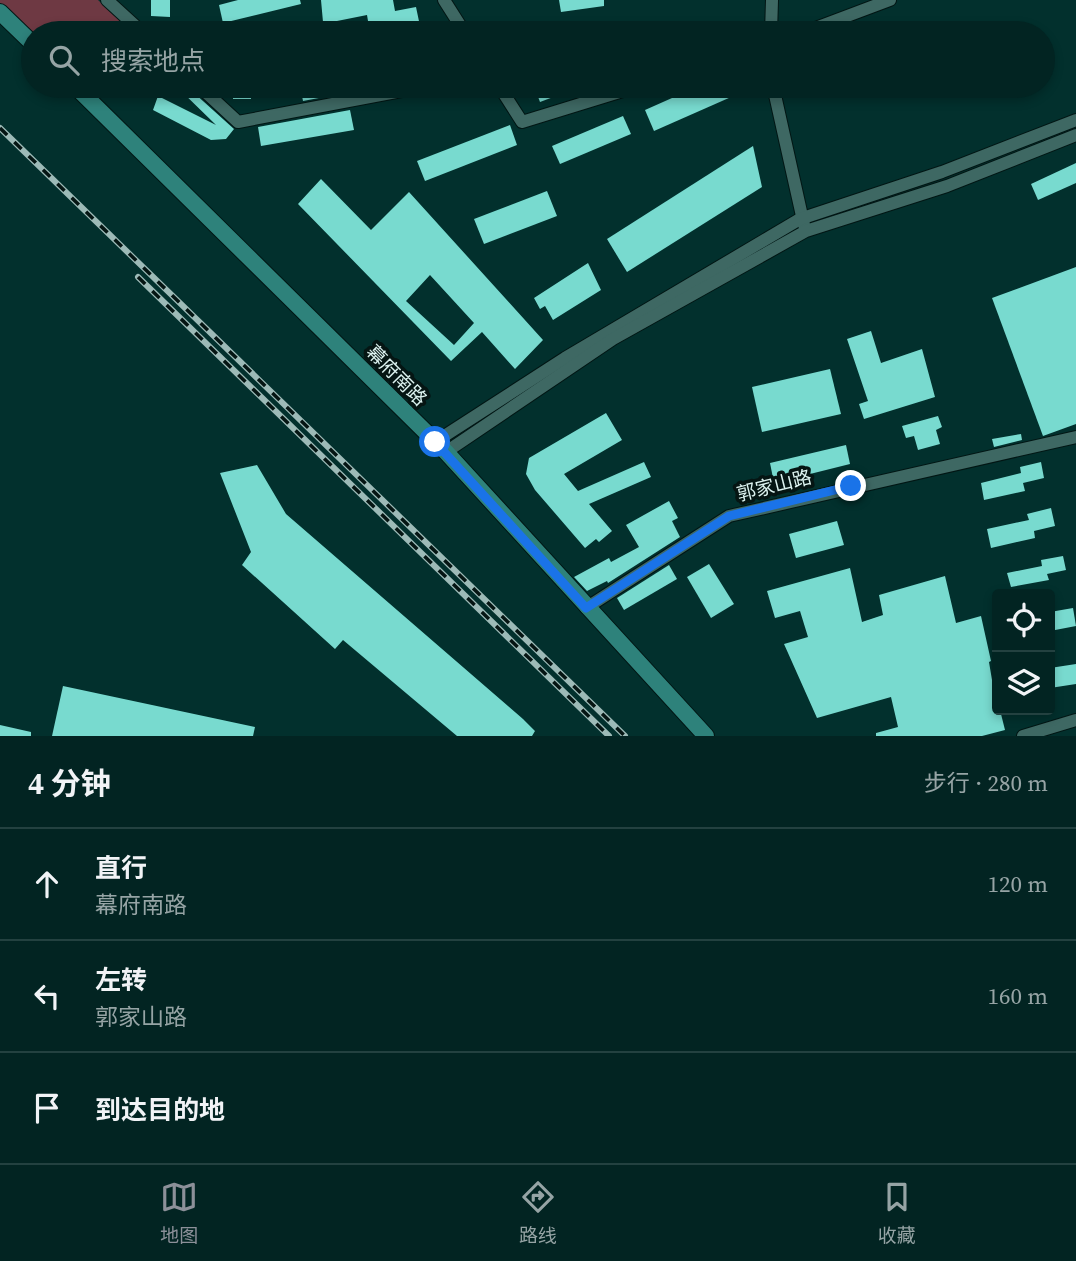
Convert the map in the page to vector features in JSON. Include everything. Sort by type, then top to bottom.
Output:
[{"type":"street","points":[[107,0],[130,21]]},
{"type":"street","points":[[444,0],[457,21]]},
{"type":"street","points":[[771,21],[772,0]]},
{"type":"street","points":[[834,21],[890,0]]},
{"type":"street","points":[[0,12],[21,32]]},
{"type":"street","name":"幕府南路","points":[[87,98],[441,447],[706,736]]},
{"type":"street","points":[[212,98],[238,122],[365,98]]},
{"type":"street","points":[[507,98],[522,122],[600,98]]},
{"type":"street","points":[[776,98],[806,231]]},
{"type":"street","points":[[441,447],[565,358],[800,219],[942,172],[1076,120]]},
{"type":"street","points":[[441,447],[612,339],[806,231],[947,186],[1076,135]]},
{"type":"street","name":"郭家山路","points":[[586,608],[729,516],[1076,437]]},
{"type":"street","points":[[1023,736],[1076,720]]},
{"type":"shaded area","points":[[0,0],[98,0],[120,21],[21,21],[21,27],[0,7]]},
{"type":"building","points":[[151,0],[170,0],[170,17],[151,16]]},
{"type":"building","points":[[238,0],[300,0],[301,4],[231,21],[223,21],[219,5]]},
{"type":"building","points":[[321,0],[393,0],[395,11],[416,7],[419,21],[368,21],[367,15],[323,21]]},
{"type":"building","points":[[559,0],[604,0],[604,6],[561,12]]},
{"type":"building","points":[[157,98],[162,98],[216,125],[188,98],[200,98],[234,129],[226,139],[211,140],[153,110]]},
{"type":"building","points":[[672,98],[729,98],[654,131],[645,110]]},
{"type":"building","points":[[350,110],[354,130],[261,146],[258,127]]},
{"type":"building","points":[[623,116],[631,134],[560,164],[552,146]]},
{"type":"building","points":[[510,125],[517,145],[425,181],[417,161]]},
{"type":"building","points":[[753,146],[762,187],[627,272],[607,239]]},
{"type":"building","points":[[1076,163],[1076,183],[1038,200],[1031,184]]},
{"type":"building","points":[[321,179],[371,230],[409,192],[543,340],[515,369],[482,332],[451,361],[298,204]],"holes":[[[430,275],[474,323],[454,345],[406,301]]]},
{"type":"building","points":[[547,191],[557,216],[484,244],[474,219]]},
{"type":"building","points":[[588,263],[601,290],[553,320],[545,306],[540,309],[534,298]]},
{"type":"building","points":[[1076,267],[1076,424],[1043,436],[992,298]]},
{"type":"building","points":[[871,331],[881,363],[922,349],[935,397],[864,419],[859,404],[868,401],[847,339]]},
{"type":"building","points":[[830,369],[841,414],[762,432],[752,387]]},
{"type":"building","points":[[606,413],[622,440],[564,474],[578,491],[644,462],[651,477],[589,504],[612,531],[599,542],[596,539],[585,548],[535,490],[526,474],[529,458]]},
{"type":"building","points":[[938,416],[942,427],[936,430],[940,444],[918,450],[914,436],[906,438],[902,426]]},
{"type":"building","points":[[1021,434],[1022,440],[994,447],[992,439]]},
{"type":"building","points":[[846,445],[850,464],[774,483],[770,463]]},
{"type":"building","points":[[1041,462],[1044,478],[1023,483],[1025,491],[984,500],[981,483],[1021,473],[1020,467]]},
{"type":"building","points":[[257,465],[286,514],[523,719],[535,731],[532,736],[457,736],[343,640],[335,649],[242,565],[251,552],[220,473]]},
{"type":"building","points":[[669,501],[678,518],[672,521],[680,537],[608,583],[607,581],[587,591],[574,577],[609,558],[611,562],[639,547],[626,525]]},
{"type":"building","points":[[1051,508],[1055,526],[1034,531],[1035,538],[991,548],[987,529],[1029,520],[1027,514]]},
{"type":"building","points":[[837,521],[844,545],[796,558],[789,534]]},
{"type":"building","points":[[1063,556],[1066,570],[1047,574],[1049,580],[1011,587],[1007,573],[1042,566],[1041,560]]},
{"type":"building","points":[[709,564],[734,604],[711,618],[687,577]]},
{"type":"building","points":[[669,565],[677,579],[624,610],[617,598]]},
{"type":"building","points":[[850,568],[862,622],[883,615],[879,595],[945,576],[956,623],[981,616],[991,661],[992,715],[1001,715],[1005,730],[982,736],[876,736],[876,733],[898,727],[891,697],[817,718],[784,644],[808,637],[800,611],[775,618],[767,591]]},
{"type":"building","points":[[1073,608],[1076,626],[1055,630],[1055,611]]},
{"type":"building","points":[[1076,664],[1076,684],[1055,687],[1055,667]]},
{"type":"building","points":[[63,686],[255,727],[253,736],[52,736]]},
{"type":"building","points":[[0,725],[31,732],[31,736],[0,736]]},
{"type":"railway","points":[[0,128],[625,736]]},
{"type":"railway","points":[[138,277],[609,736]]},
{"type":"route","points":[[435,442],[586,608],[729,516],[851,486]]}]
